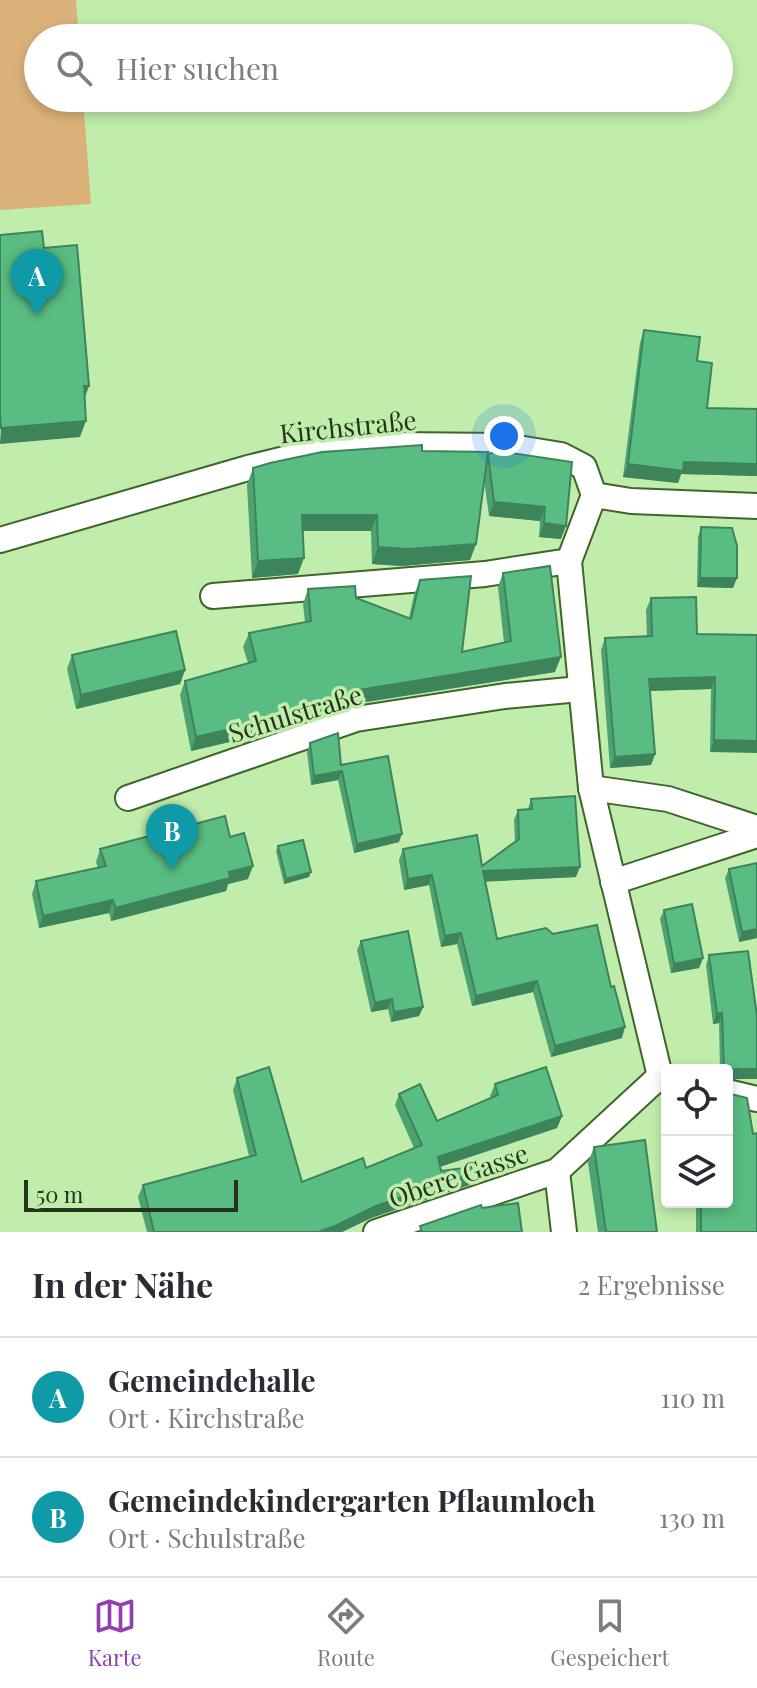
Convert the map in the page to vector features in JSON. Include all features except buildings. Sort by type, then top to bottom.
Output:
[{"type":"street","name":"Kirchstraße","points":[[0,540],[313,452],[396,445],[505,446],[561,455],[584,467],[594,495]]},
{"type":"street","points":[[661,1066],[591,788],[569,561],[594,495],[631,501],[757,506]]},
{"type":"street","points":[[213,596],[485,574],[569,561]]},
{"type":"street","name":"Schulstraße","points":[[128,798],[356,719],[505,696],[580,689]]},
{"type":"street","points":[[591,788],[668,799],[757,828]]},
{"type":"street","points":[[613,882],[757,835]]},
{"type":"street","name":"Obere Gasse","points":[[376,1232],[557,1171],[661,1080]]},
{"type":"street","points":[[733,1093],[757,1099]]},
{"type":"street","name":"Obere Gasse","points":[[557,1171],[564,1232]]},
{"type":"shaded area","points":[[0,0],[76,0],[78,24],[24,24],[24,112],[84,112],[91,204],[0,210]]},
{"type":"place","name":"Gemeindehalle","points":[[37,315]]},
{"type":"place","name":"Gemeindekindergarten Pflaumloch","points":[[172,870]]}]
